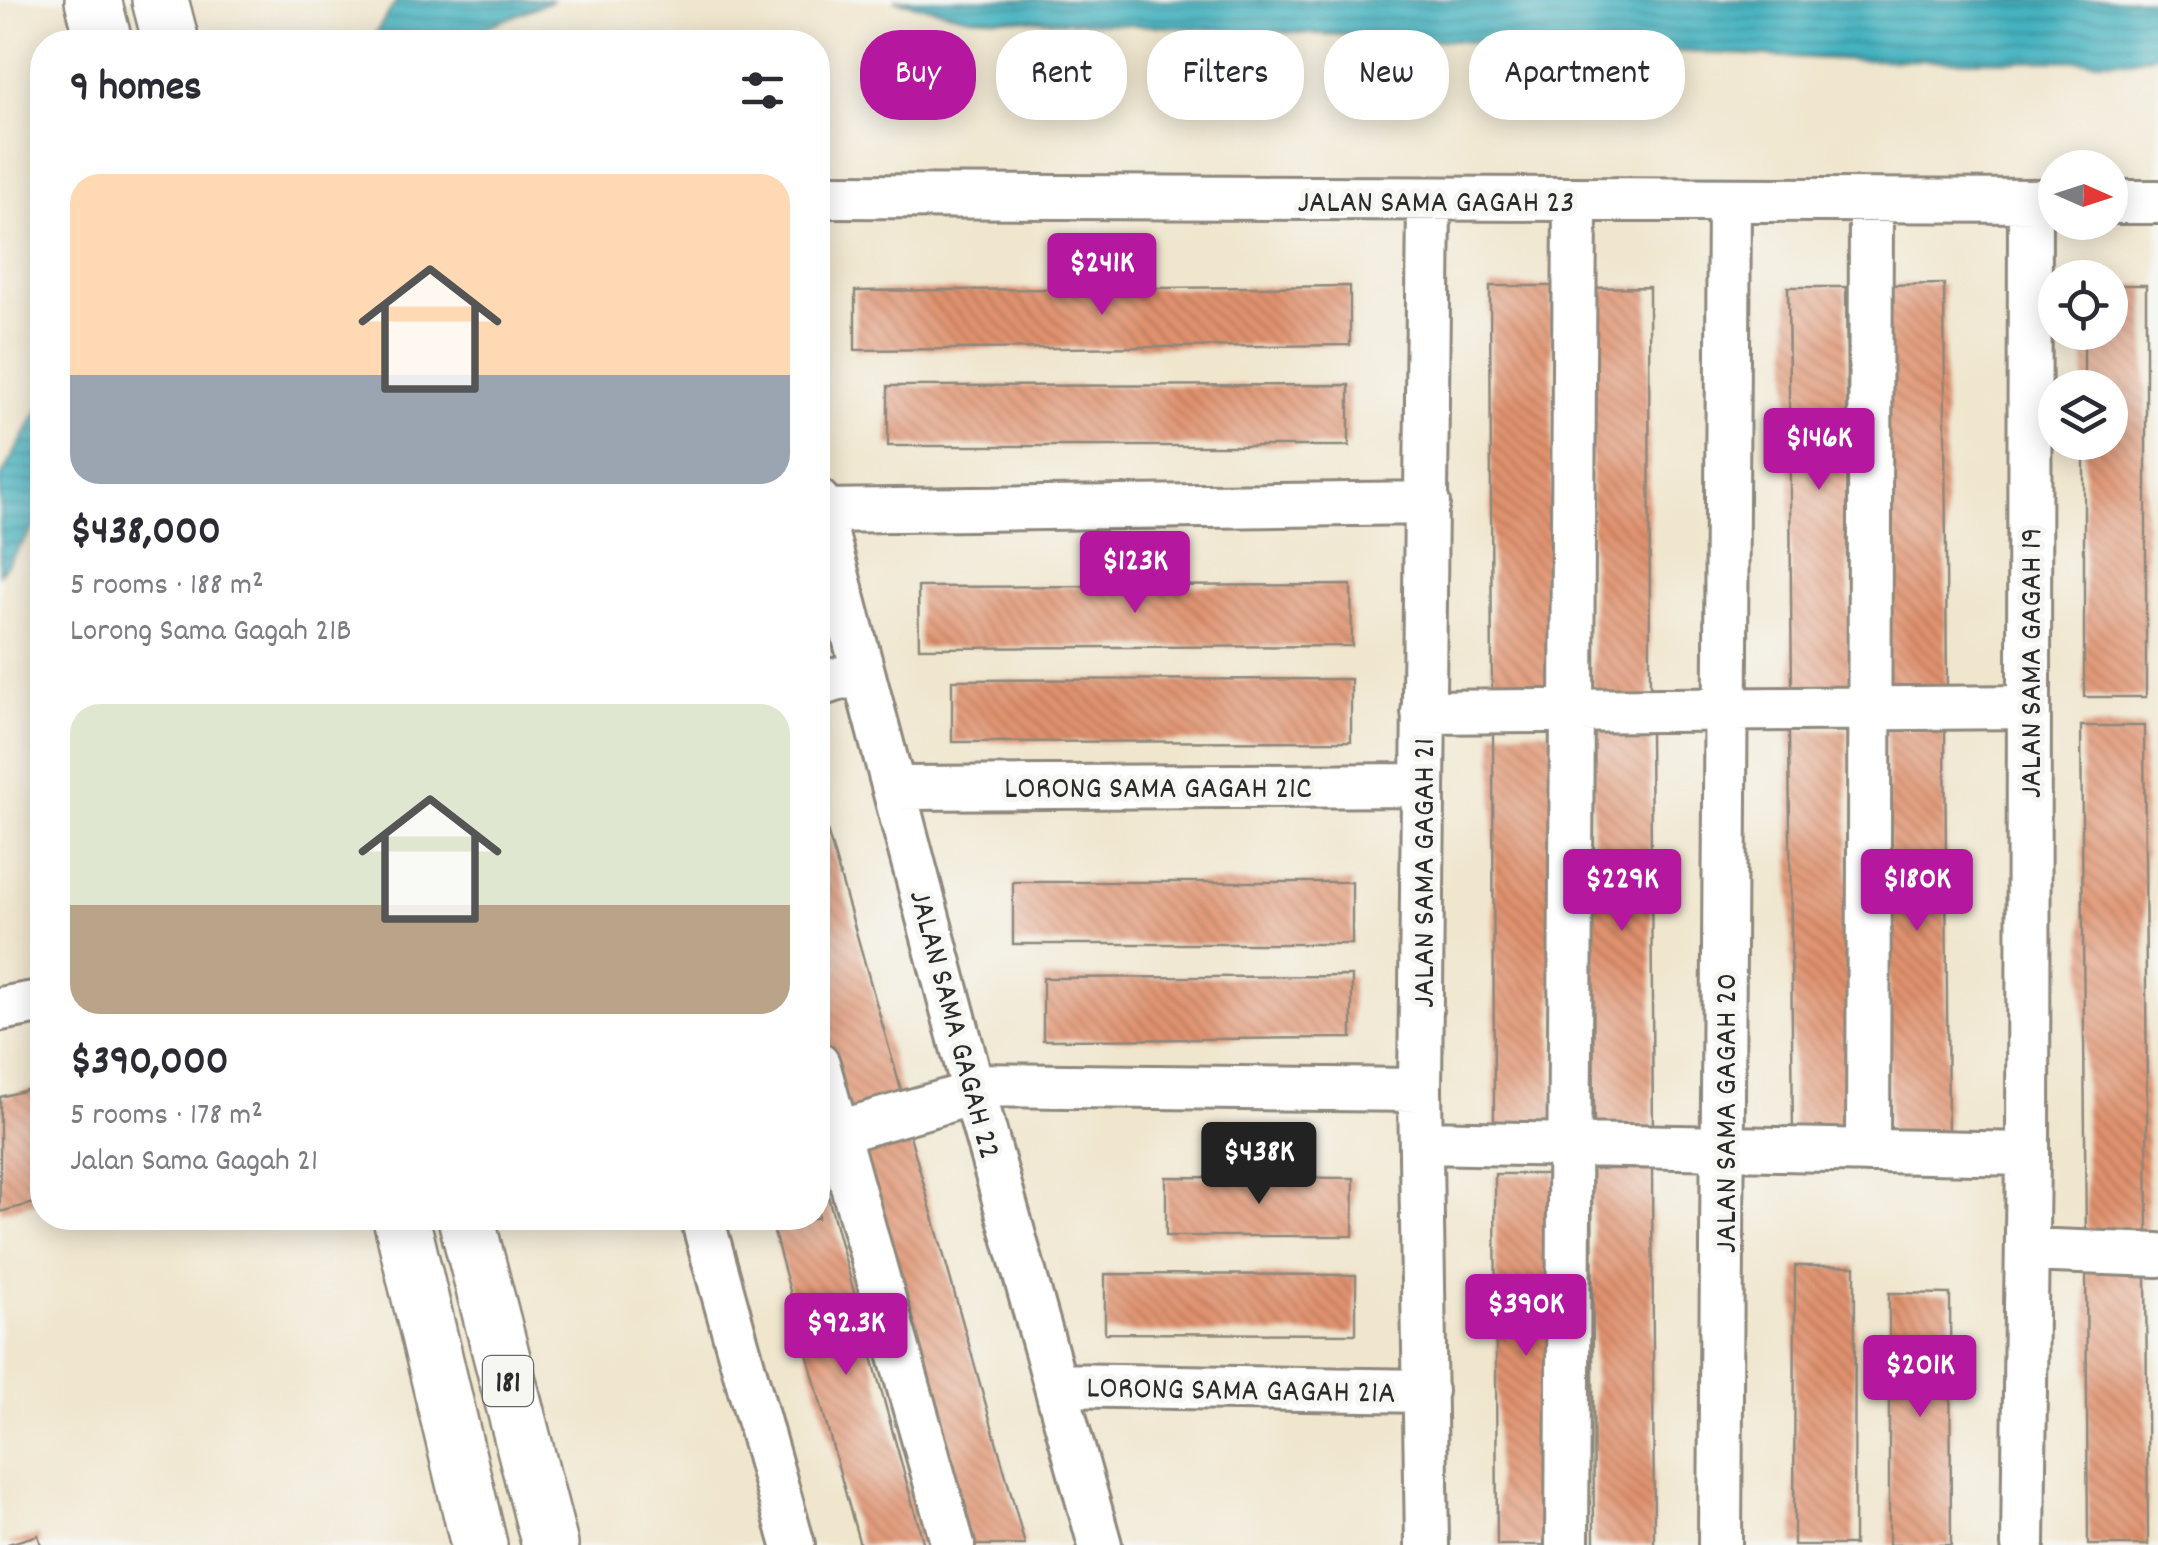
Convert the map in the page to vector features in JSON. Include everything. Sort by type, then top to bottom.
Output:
[{"type":"main road","points":[[94,0],[101,30]]},
{"type":"main road","points":[[160,0],[168,30]]},
{"type":"main road","name":"181","points":[[404,1230],[479,1545]]},
{"type":"main road","name":"181","points":[[469,1230],[550,1545]]},
{"type":"street","name":"JALAN SAMA GAGAH 23","points":[[830,196],[2038,201]]},
{"type":"street","name":"JALAN SAMA GAGAH 21","points":[[1427,1545],[1420,1090],[1429,201]]},
{"type":"street","points":[[1566,1545],[1572,1145],[1576,201]]},
{"type":"street","name":"JALAN SAMA GAGAH 20","points":[[1720,1545],[1729,201]]},
{"type":"street","points":[[1868,1151],[1871,201]]},
{"type":"street","points":[[2128,202],[2158,202]]},
{"type":"street","name":"JALAN SAMA GAGAH 19","points":[[2024,1545],[2029,707],[2041,240]]},
{"type":"street","points":[[830,506],[1428,502]]},
{"type":"street","name":"JALAN SAMA GAGAH 22","points":[[830,548],[973,1089],[1100,1545]]},
{"type":"street","points":[[830,682],[863,672]]},
{"type":"street","points":[[1424,712],[2029,707]]},
{"type":"street","name":"LORONG SAMA GAGAH 21C","points":[[894,788],[1422,785]]},
{"type":"street","points":[[830,1134],[973,1089],[1420,1090]]},
{"type":"street","points":[[1421,1142],[2028,1154]]},
{"type":"street","points":[[830,1145],[953,1545]]},
{"type":"street","points":[[705,1230],[793,1545]]},
{"type":"street","points":[[2027,1250],[2158,1255]]},
{"type":"street","name":"LORONG SAMA GAGAH 21A","points":[[1056,1385],[1426,1390]]},
{"type":"water","points":[[397,0],[553,0],[479,30],[378,30]]},
{"type":"water","points":[[894,0],[2158,0],[2158,54],[2130,61],[1853,60],[1685,52],[1685,30],[1469,30],[1469,41],[1449,40],[1449,30],[1324,30],[1324,34],[1304,33],[1304,30],[970,17]]},
{"type":"water","points":[[30,425],[30,533],[0,574],[0,479]]},
{"type":"building","points":[[1944,284],[1947,698],[1886,699],[1883,285]]},
{"type":"building","points":[[2128,285],[2146,285],[2146,697],[2084,697],[2084,460],[2128,460],[2128,370],[2084,370],[2084,350],[2128,350]]},
{"type":"building","points":[[1350,286],[1350,345],[855,350],[855,291]]},
{"type":"building","points":[[1490,286],[1552,286],[1553,700],[1492,700]]},
{"type":"building","points":[[1649,287],[1650,698],[1592,698],[1590,288]]},
{"type":"building","points":[[1788,287],[1846,287],[1850,698],[1792,698]]},
{"type":"building","points":[[1349,385],[1349,446],[888,446],[888,386]]},
{"type":"building","points":[[1351,585],[1352,646],[919,648],[918,587]]},
{"type":"building","points":[[1351,679],[1351,741],[952,742],[952,680]]},
{"type":"building","points":[[2081,726],[2144,726],[2148,1241],[2086,1241]]},
{"type":"building","points":[[1592,727],[1650,727],[1653,1139],[1594,1139]]},
{"type":"building","points":[[1887,728],[1945,728],[1948,1138],[1889,1139]]},
{"type":"building","points":[[1847,729],[1851,1138],[1793,1138],[1789,730]]},
{"type":"building","points":[[1553,730],[1553,1139],[1494,1139],[1493,731]]},
{"type":"building","points":[[830,841],[903,1097],[846,1114],[830,1057]]},
{"type":"building","points":[[1013,882],[1352,882],[1352,944],[1013,944]]},
{"type":"building","points":[[1352,976],[1352,1038],[1043,1040],[1043,978]]},
{"type":"building","points":[[30,1089],[30,1204],[0,1212],[0,1097]]},
{"type":"building","points":[[909,1132],[1025,1545],[963,1545],[851,1148]]},
{"type":"building","points":[[1592,1169],[1652,1169],[1654,1545],[1594,1545]]},
{"type":"building","points":[[1495,1174],[1556,1174],[1557,1545],[1497,1545]]},
{"type":"building","points":[[1166,1177],[1354,1178],[1353,1236],[1166,1236]]},
{"type":"building","points":[[830,1202],[924,1545],[860,1545],[773,1230],[830,1230]]},
{"type":"building","points":[[1795,1266],[1855,1266],[1854,1545],[1794,1545]]},
{"type":"building","points":[[2086,1270],[2146,1270],[2148,1545],[2088,1545]]},
{"type":"building","points":[[1105,1274],[1356,1275],[1356,1334],[1105,1333]]},
{"type":"building","points":[[1889,1293],[1950,1294],[1951,1545],[1889,1545]]},
{"type":"building","points":[[38,1535],[41,1545],[8,1545],[8,1544]]}]
